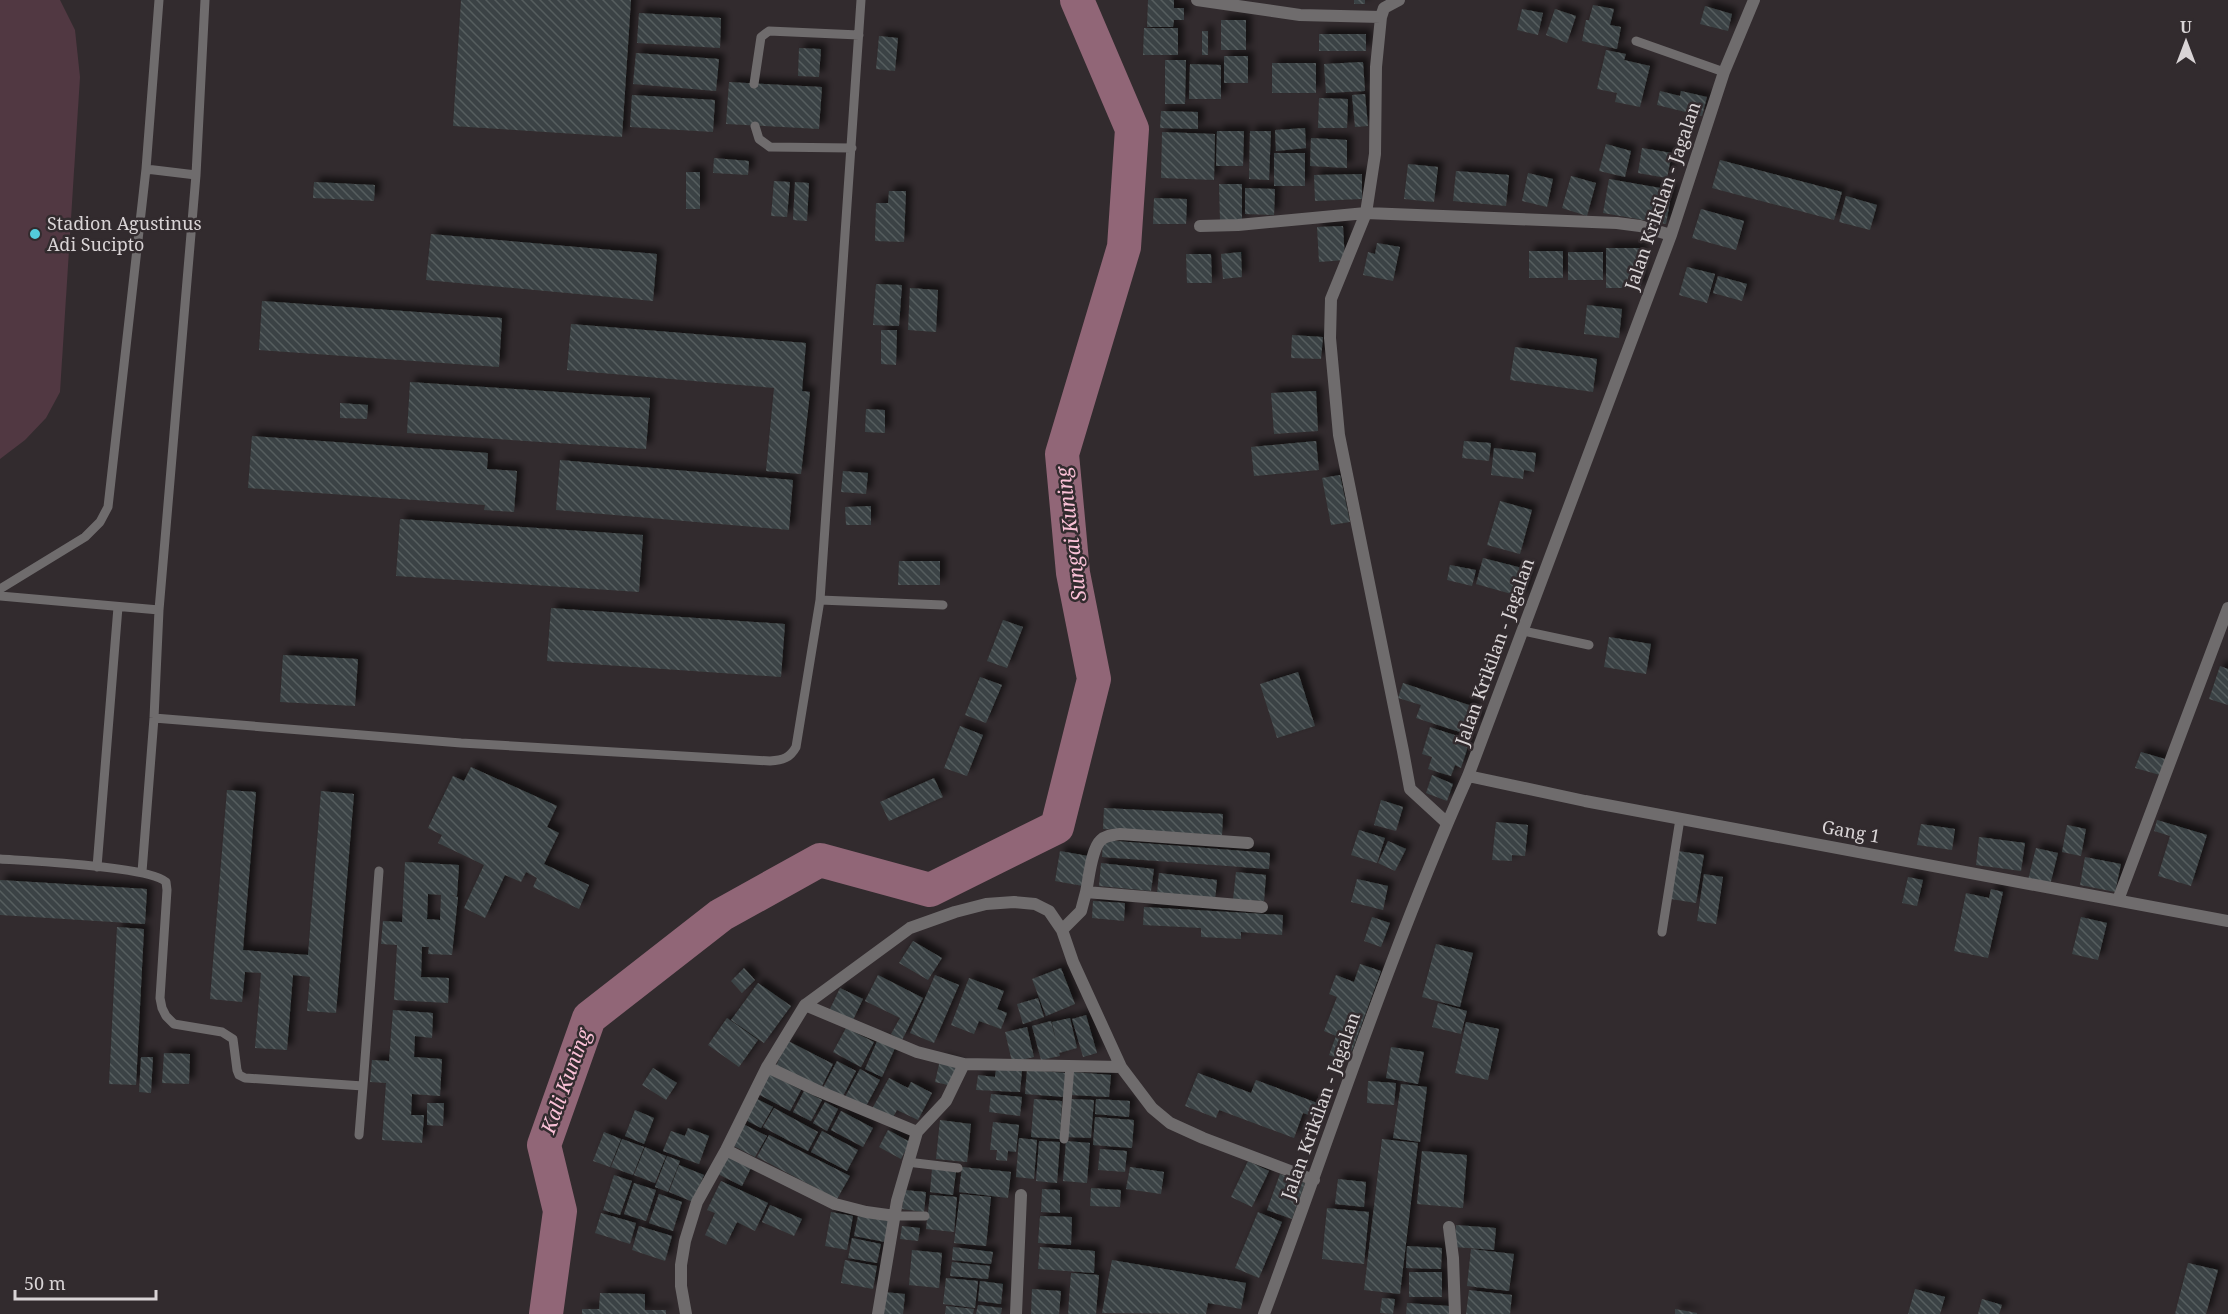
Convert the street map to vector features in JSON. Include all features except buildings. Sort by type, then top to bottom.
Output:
[{"type":"street","points":[[1197,0],[1300,15],[1382,8],[1399,0]]},
{"type":"street","name":"Jalan Krikilan - Jagalan","points":[[1264,1314],[1383,985],[1468,776],[1671,235],[1724,72],[1754,0]]},
{"type":"street","points":[[1382,8],[1376,67],[1375,154],[1366,213],[1331,299],[1330,338],[1339,435],[1407,779],[1410,789],[1418,798],[1447,823]]},
{"type":"street","points":[[1200,226],[1238,225],[1366,213],[1617,223],[1640,226],[1671,235]]},
{"type":"street","points":[[2118,900],[2228,608]]},
{"type":"street","name":"Gang 1","points":[[1468,776],[1585,801],[2228,921]]},
{"type":"street","points":[[1062,930],[1082,912],[1095,848],[1100,840],[1107,836],[1120,834],[1248,843]]},
{"type":"street","points":[[1086,892],[1262,907]]},
{"type":"street","points":[[686,1314],[681,1286],[685,1241],[697,1202],[726,1150],[767,1067],[805,1005],[910,928],[986,904],[1014,902],[1035,904],[1049,911],[1062,930],[1073,962],[1121,1067],[1152,1108],[1170,1123],[1203,1138],[1314,1180]]},
{"type":"street","points":[[805,1005],[917,1052],[964,1065],[1121,1067]]},
{"type":"street","points":[[878,1314],[900,1184],[917,1132],[946,1101],[964,1065]]},
{"type":"street","points":[[767,1067],[917,1132]]},
{"type":"street","points":[[726,1150],[835,1204],[895,1216]]},
{"type":"street","points":[[1016,1314],[1021,1195]]},
{"type":"street","points":[[1449,1227],[1453,1258],[1455,1314]]},
{"type":"lane","points":[[0,589],[85,537],[100,522],[108,507],[146,169],[159,0]]},
{"type":"lane","points":[[142,872],[154,718],[159,610],[196,175],[205,0]]},
{"type":"lane","points":[[154,718],[462,743],[778,761],[787,758],[796,747],[820,600],[861,0]]},
{"type":"lane","points":[[754,84],[761,37],[769,31],[859,35]]},
{"type":"lane","points":[[1636,41],[1724,72]]},
{"type":"lane","points":[[755,126],[759,139],[770,147],[852,148]]},
{"type":"lane","points":[[146,169],[196,175]]},
{"type":"lane","points":[[0,596],[159,610]]},
{"type":"lane","points":[[820,600],[943,605]]},
{"type":"lane","points":[[97,867],[118,607]]},
{"type":"lane","points":[[1523,631],[1589,645]]},
{"type":"lane","points":[[1662,932],[1680,819]]},
{"type":"lane","points":[[0,860],[97,867],[142,872],[161,877],[166,882],[160,998],[166,1016],[174,1023],[222,1032],[233,1039],[237,1070],[239,1075],[245,1078],[363,1086]]},
{"type":"lane","points":[[359,1135],[379,872]]},
{"type":"lane","points":[[1064,1139],[1070,1066]]},
{"type":"lane","points":[[907,1162],[958,1168]]},
{"type":"lane","points":[[895,1216],[925,1216]]},
{"type":"shaded area","name":"Stadion Agustinus Adi Sucipto","points":[[0,0],[60,0],[75,30],[80,77],[60,392],[46,418],[25,440],[0,459]]},
{"type":"waterway","name":"Sungai Kuning","points":[[546,1314],[560,1211],[544,1145],[589,1018],[721,915],[820,860],[930,890],[1057,827],[1094,679],[1073,573],[1062,454],[1124,247],[1132,129],[1077,0]]},
{"type":"place","name":"Stadion Agustinus Adi Sucipto","points":[[35,234]]},
{"type":"water label","name":"Kali Kuning","points":[[566,1081]]}]
